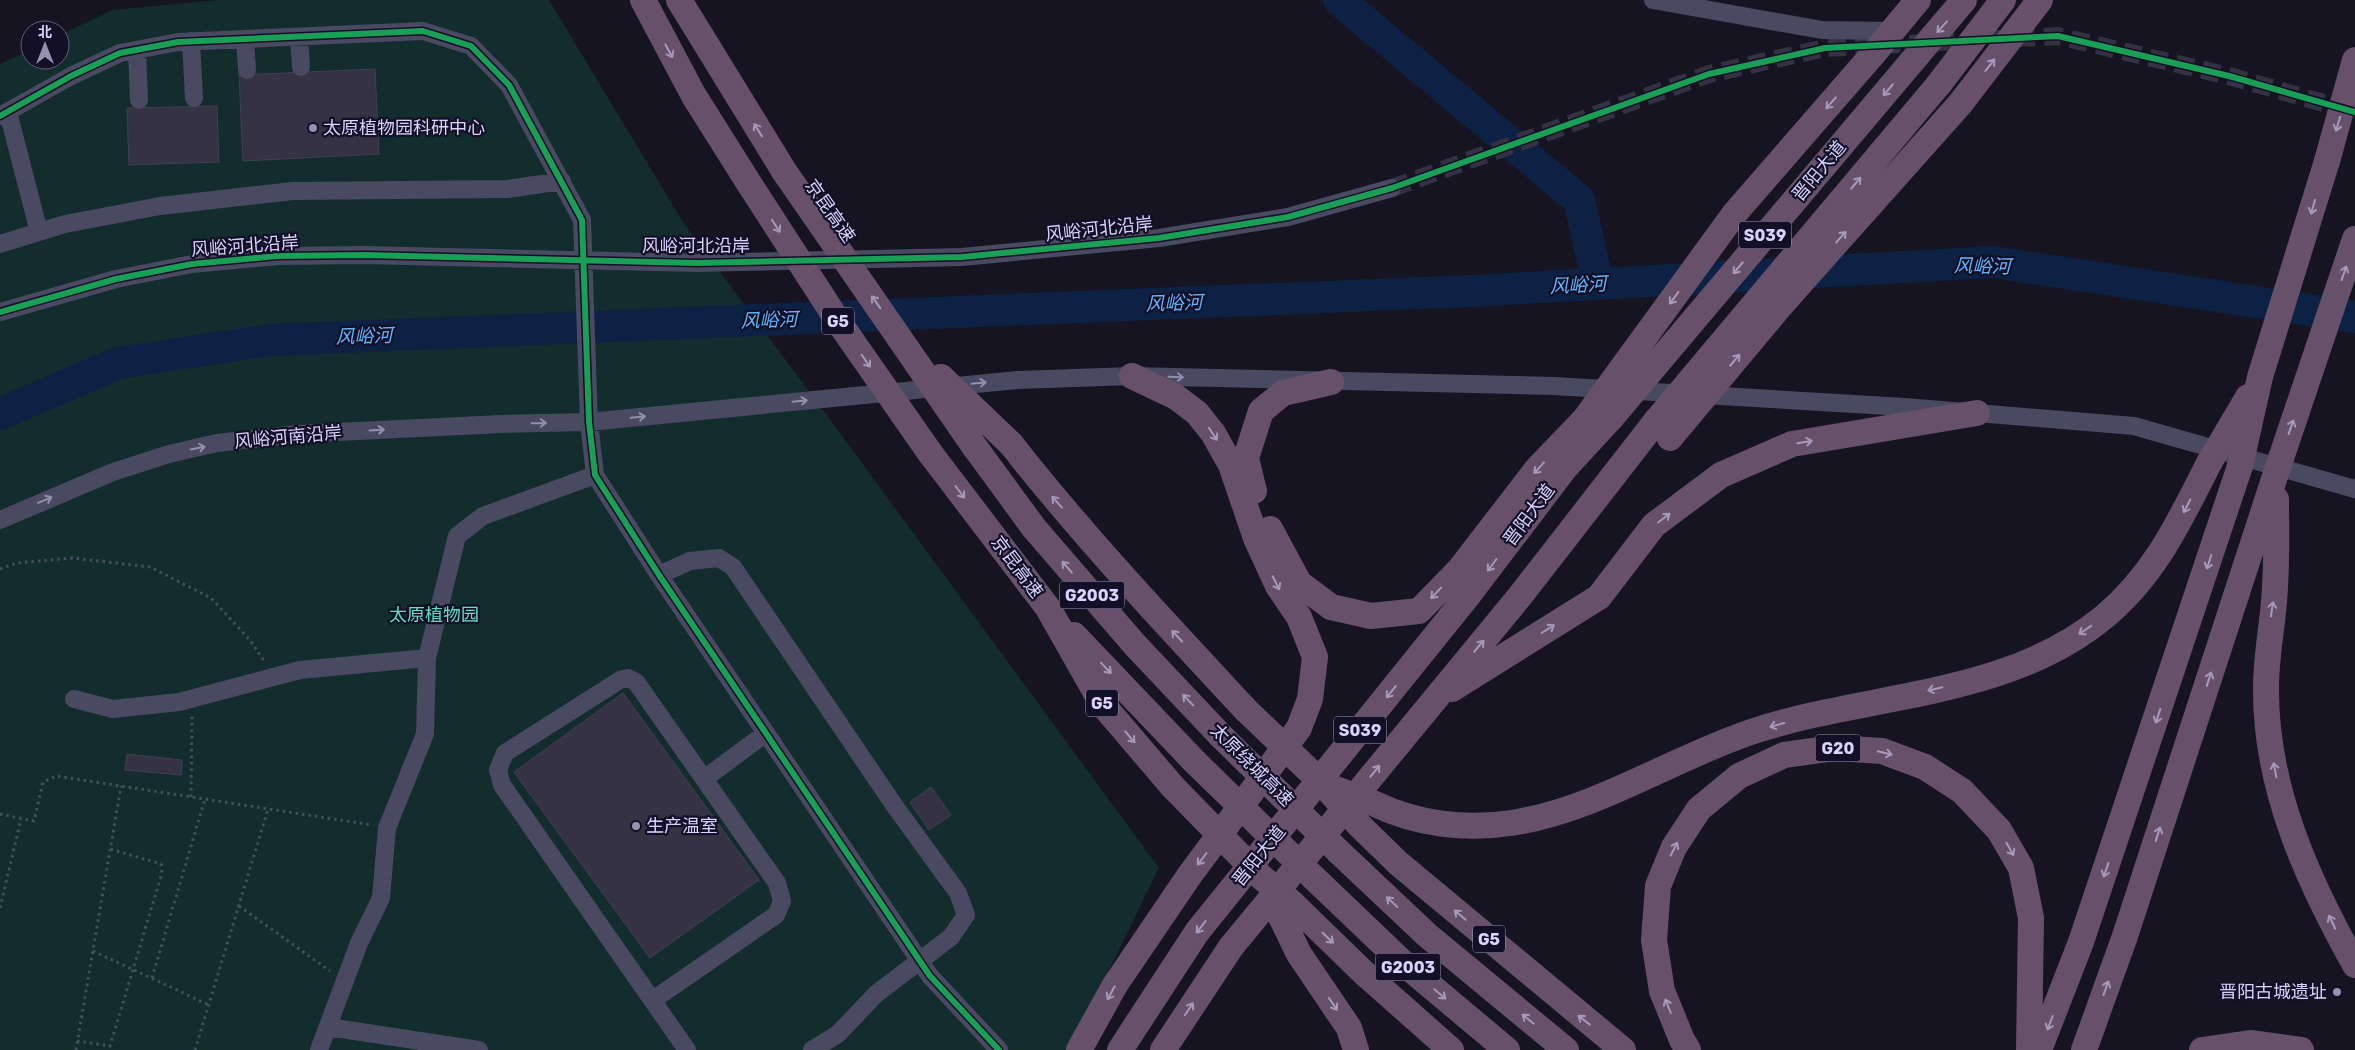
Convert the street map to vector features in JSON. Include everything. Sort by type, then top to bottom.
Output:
[{"type":"highway","name":"京昆高速","points":[[642,0],[694,96],[838,321],[930,453],[1048,608]]},
{"type":"highway","name":"京昆高速","points":[[678,0],[784,171],[904,342]]},
{"type":"highway","points":[[1331,382],[1283,393],[1261,411],[1246,458],[1255,496],[1274,539],[1299,584],[1331,607],[1372,616],[1419,611],[1460,569],[1537,469],[1584,420],[1735,214],[1918,0]]},
{"type":"highway","name":"晋阳大道","points":[[1120,1050],[1197,932],[1470,594],[1565,468],[1611,418],[1964,0]]},
{"type":"highway","name":"晋阳大道","points":[[1163,1050],[1231,947],[1520,596],[1567,536],[1663,430],[1939,84],[2003,0]]},
{"type":"highway","name":"S039","points":[[1663,430],[1781,305],[1960,104],[2040,0]]},
{"type":"highway","points":[[2039,1050],[2081,942],[2240,466],[2260,377],[2327,160],[2355,60]]},
{"type":"highway","points":[[2084,1050],[2125,936],[2276,473],[2355,239]]},
{"type":"highway","name":"G5","points":[[904,342],[1011,444],[1051,495],[1136,592],[1246,710],[1323,784],[1358,825],[1398,863],[1623,1050]]},
{"type":"highway","name":"太原绕城高速","points":[[904,342],[974,446],[1034,528],[1135,646],[1221,736],[1427,935],[1566,1050]]},
{"type":"highway","points":[[1079,1050],[1115,985],[1184,884],[1299,728],[1310,699],[1314,657],[1299,617],[1278,586],[1256,538],[1231,465],[1213,433],[1197,413],[1176,397],[1132,376]]},
{"type":"highway","points":[[1323,784],[1392,812],[1432,823],[1470,826],[1510,823],[1548,816],[1582,804],[1712,746],[1756,730],[1840,709],[1966,682],[2028,664],[2064,644],[2104,617],[2136,586],[2164,551],[2209,463],[2260,377]]},
{"type":"highway","points":[[1432,701],[1599,597],[1654,525],[1721,476],[1792,444],[1977,413]]},
{"type":"highway","points":[[1565,468],[1584,420]]},
{"type":"highway","points":[[2276,473],[2275,587],[2268,640],[2266,688],[2274,771],[2286,818],[2304,864],[2334,928],[2355,965]]},
{"type":"highway","name":"G5","points":[[1048,608],[1103,705],[1173,787],[1259,874],[1287,911],[1299,954],[1349,1028],[1356,1050]]},
{"type":"highway","name":"G2003","points":[[1048,608],[1195,762],[1314,878],[1402,962],[1507,1050]]},
{"type":"highway","name":"G20","points":[[1688,1050],[1662,991],[1654,940],[1658,886],[1674,847],[1699,808],[1739,776],[1784,755],[1835,748],[1882,751],[1925,766],[1962,791],[1999,830],[2021,868],[2031,918],[2029,1050]]},
{"type":"highway","points":[[1287,911],[1363,972],[1451,1050]]},
{"type":"highway","points":[[2202,1050],[2250,1043],[2301,1050]]},
{"type":"street","points":[[1653,0],[1822,30],[1892,31]]},
{"type":"street","points":[[39,232],[4,114],[71,76],[120,53],[191,41],[423,31],[471,46],[509,85],[582,220],[589,414],[595,475],[919,961],[930,976],[999,1050]]},
{"type":"street","points":[[299,37],[301,67]]},
{"type":"street","points":[[245,39],[247,70]]},
{"type":"street","points":[[191,41],[194,98]]},
{"type":"street","points":[[137,50],[139,100]]},
{"type":"street","points":[[0,244],[65,224],[160,206],[293,191],[507,189],[562,181]]},
{"type":"street","name":"风峪河北沿岸","points":[[0,312],[116,279],[192,264],[277,256],[366,255],[697,263],[972,256],[1168,236],[1288,217],[1392,188]]},
{"type":"street","name":"风峪河南沿岸","points":[[0,520],[112,472],[169,454],[218,443],[298,434],[501,424],[589,414],[1018,380],[1132,376],[1554,386],[1977,413],[2134,426],[2355,489]]},
{"type":"street","points":[[319,1050],[345,982],[381,898],[387,828],[425,734],[427,658],[456,536],[483,516],[595,475]]},
{"type":"street","points":[[660,575],[690,561],[719,558],[733,566],[894,805],[958,893],[966,915],[951,937],[876,994],[838,1034],[812,1050]]},
{"type":"street","points":[[74,699],[114,709],[179,702],[300,670],[427,658]]},
{"type":"street","points":[[653,1000],[776,915],[782,900],[777,883],[636,682],[628,678],[620,680],[505,753],[498,770],[502,785],[687,1050]]},
{"type":"street","points":[[704,779],[766,733]]},
{"type":"street","points":[[328,1027],[479,1050]]},
{"type":"path","points":[[0,569],[17,563],[72,558],[150,567],[211,598],[250,640],[275,677]]},
{"type":"path","points":[[191,797],[192,699]]},
{"type":"path","points":[[0,814],[34,821],[43,782],[56,776],[387,828]]},
{"type":"path","points":[[76,1050],[121,786]]},
{"type":"path","points":[[152,978],[206,800]]},
{"type":"path","points":[[195,1050],[268,809]]},
{"type":"path","points":[[0,908],[21,818]]},
{"type":"path","points":[[77,1041],[110,1046],[162,873],[161,864],[110,849]]},
{"type":"path","points":[[239,906],[345,982]]},
{"type":"path","points":[[93,951],[209,1005]]},
{"type":"green space","name":"太原植物园","points":[[219,0],[549,0],[683,222],[1159,868],[1070,1050],[0,1050],[0,64],[20,55],[20,70],[70,70],[70,30],[112,10]]},
{"type":"building","points":[[375,69],[379,154],[243,161],[239,75]]},
{"type":"building","points":[[217,106],[219,162],[129,165],[127,108]]},
{"type":"building","name":"生产温室","points":[[623,693],[759,880],[650,958],[514,772]]},
{"type":"building","points":[[127,754],[182,760],[181,775],[125,770]]},
{"type":"building","points":[[931,787],[951,815],[929,830],[910,802]]},
{"type":"waterway","points":[[1339,0],[1579,200],[1598,284]]},
{"type":"waterway","name":"风峪河","points":[[0,414],[118,363],[270,340],[1471,291],[1993,262],[2355,317]]},
{"type":"tunnel","points":[[1392,188],[1709,74],[1825,48],[2058,36],[2229,76],[2355,112]]},
{"type":"cycle path","points":[[0,116],[71,76],[120,53],[178,42],[423,31],[471,46],[509,85],[582,220],[589,422],[595,475],[659,575],[930,976],[999,1050]]},
{"type":"cycle path","points":[[0,312],[116,279],[192,264],[277,256],[365,255],[697,263],[962,257],[1159,238],[1288,217],[1392,188],[1709,74],[1825,48],[2058,36],[2229,76],[2355,112]]},
{"type":"place","name":"太原植物园科研中心","points":[[313,128]]},
{"type":"place","name":"生产温室","points":[[636,826]]},
{"type":"place","name":"晋阳古城遗址","points":[[2337,992]]}]
